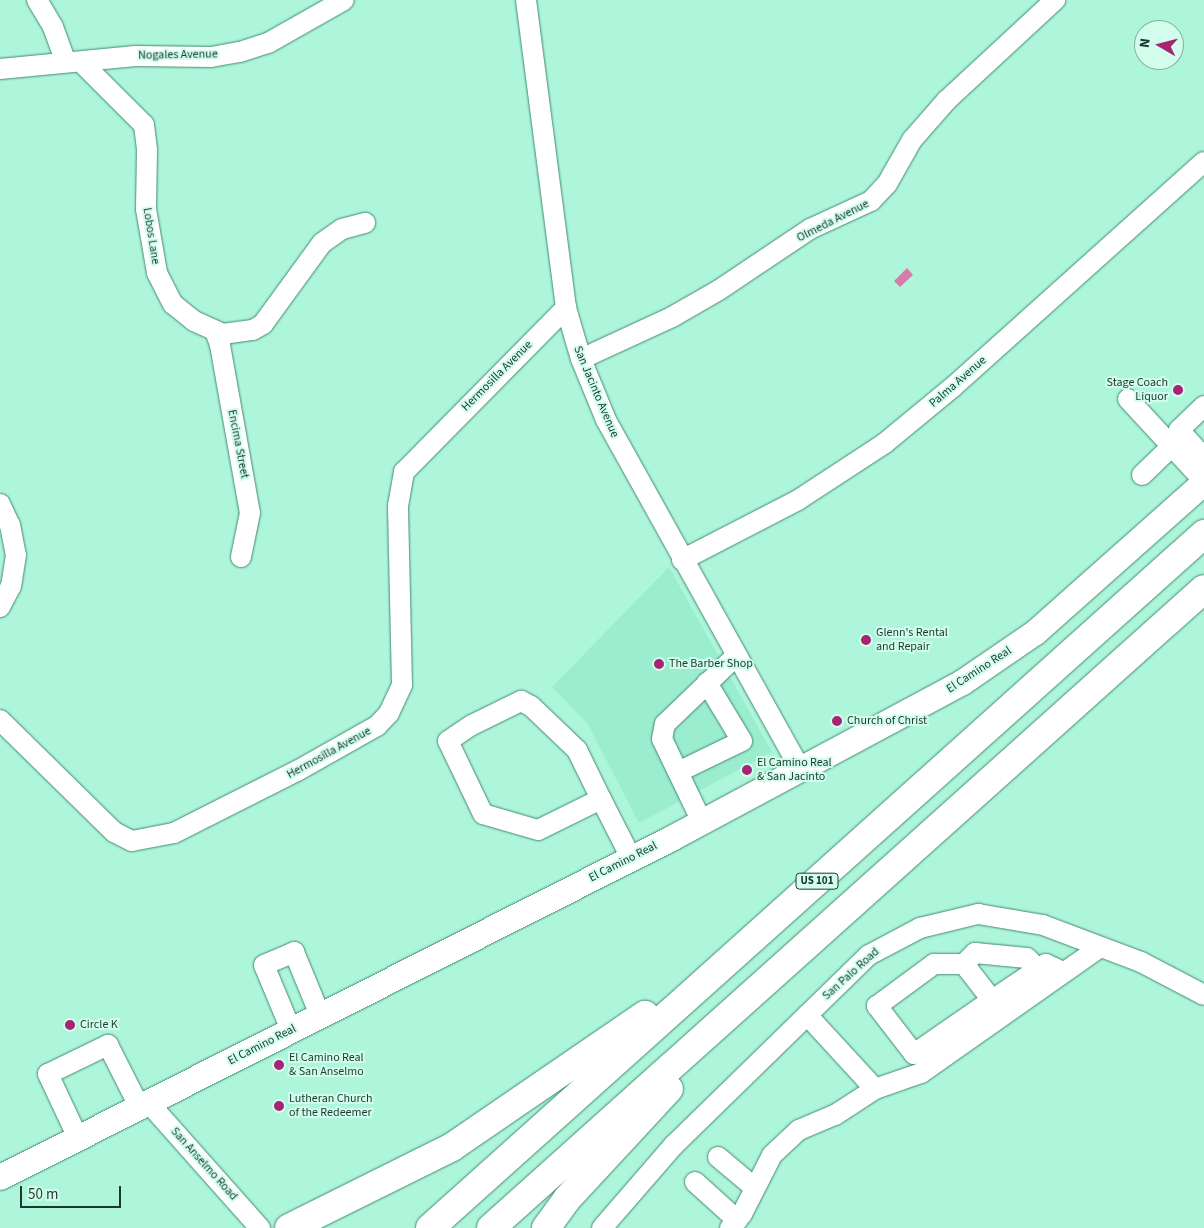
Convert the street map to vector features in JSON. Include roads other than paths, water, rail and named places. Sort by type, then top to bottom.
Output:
[{"type":"highway","name":"US 101","points":[[430,1228],[1204,534]]},
{"type":"highway","points":[[491,1228],[1204,589]]},
{"type":"highway","points":[[289,1228],[379,1185],[486,1126],[747,944]]},
{"type":"highway","points":[[546,1228],[567,1199],[756,991]]},
{"type":"main road","name":"El Camino Real","points":[[0,1177],[702,822],[801,770],[999,659],[1070,603],[1204,481]]},
{"type":"street","name":"Lobos Lane","points":[[37,0],[74,62],[144,125],[148,152],[146,209],[157,273],[173,304],[194,321],[215,331],[230,334],[253,330],[263,324],[322,243],[342,229],[365,223]]},
{"type":"street","name":"Nogales Avenue","points":[[0,69],[135,56],[211,57],[240,52],[268,44],[344,0]]},
{"type":"street","name":"San Jacinto Avenue","points":[[526,0],[566,308],[581,359],[606,420],[682,560],[801,770]]},
{"type":"street","name":"Olmeda Avenue","points":[[581,359],[672,317],[719,290],[810,229],[871,202],[887,184],[912,140],[946,101],[1056,0]]},
{"type":"street","points":[[0,87],[7,75],[24,66]]},
{"type":"street","name":"Palma Avenue","points":[[682,560],[798,500],[885,443],[953,387],[1204,162]]},
{"type":"street","name":"Hermosilla Avenue","points":[[0,720],[114,832],[132,841],[174,833],[297,771],[377,726],[389,713],[402,685],[398,506],[404,472],[566,308]]},
{"type":"street","name":"Encima Street","points":[[215,331],[220,345],[250,513],[241,557]]},
{"type":"street","points":[[1128,399],[1171,448],[1204,481]]},
{"type":"street","points":[[1202,451],[1179,430],[1204,406]]},
{"type":"street","points":[[1142,475],[1171,448]]},
{"type":"street","points":[[0,504],[10,525],[16,555],[11,586],[0,607]]},
{"type":"street","points":[[702,822],[662,739],[665,724],[736,656]]},
{"type":"street","points":[[678,772],[742,741],[707,683]]},
{"type":"street","points":[[601,799],[538,830],[483,814],[448,741],[472,725],[521,701],[531,706],[577,750],[631,858]]},
{"type":"street","name":"San Palo Road","points":[[602,1228],[674,1145],[869,955],[884,945],[920,928],[964,915],[995,916],[1043,926],[1154,968],[1204,996]]},
{"type":"street","points":[[695,1182],[734,1224],[772,1155],[799,1130],[835,1115],[875,1089],[921,1072],[1100,947]]},
{"type":"street","points":[[291,1030],[264,965],[294,952],[320,1015]]},
{"type":"street","points":[[1038,969],[1026,958],[975,953],[964,964],[934,964],[877,1006],[914,1054],[1046,964],[1063,972]]},
{"type":"street","points":[[964,964],[992,1000]]},
{"type":"street","points":[[807,1015],[875,1089]]},
{"type":"street","points":[[78,1138],[48,1074],[108,1045],[141,1105]]},
{"type":"street","name":"San Anselmo Road","points":[[141,1105],[244,1228]]},
{"type":"street","name":"San Anselmo Road","points":[[141,1105],[260,1228]]},
{"type":"street","points":[[718,1157],[755,1188]]},
{"type":"place","name":"Stage Coach Liquor","points":[[1178,390]]},
{"type":"place","name":"Glenn's Rental and Repair","points":[[866,640]]},
{"type":"place","name":"The Barber Shop","points":[[659,664]]},
{"type":"place","name":"Church of Christ","points":[[837,721]]},
{"type":"place","name":"El Camino Real & San Jacinto","points":[[747,770]]},
{"type":"place","name":"Circle K","points":[[70,1025]]},
{"type":"place","name":"El Camino Real & San Anselmo","points":[[279,1065]]},
{"type":"place","name":"Lutheran Church of the Redeemer","points":[[279,1106]]}]
